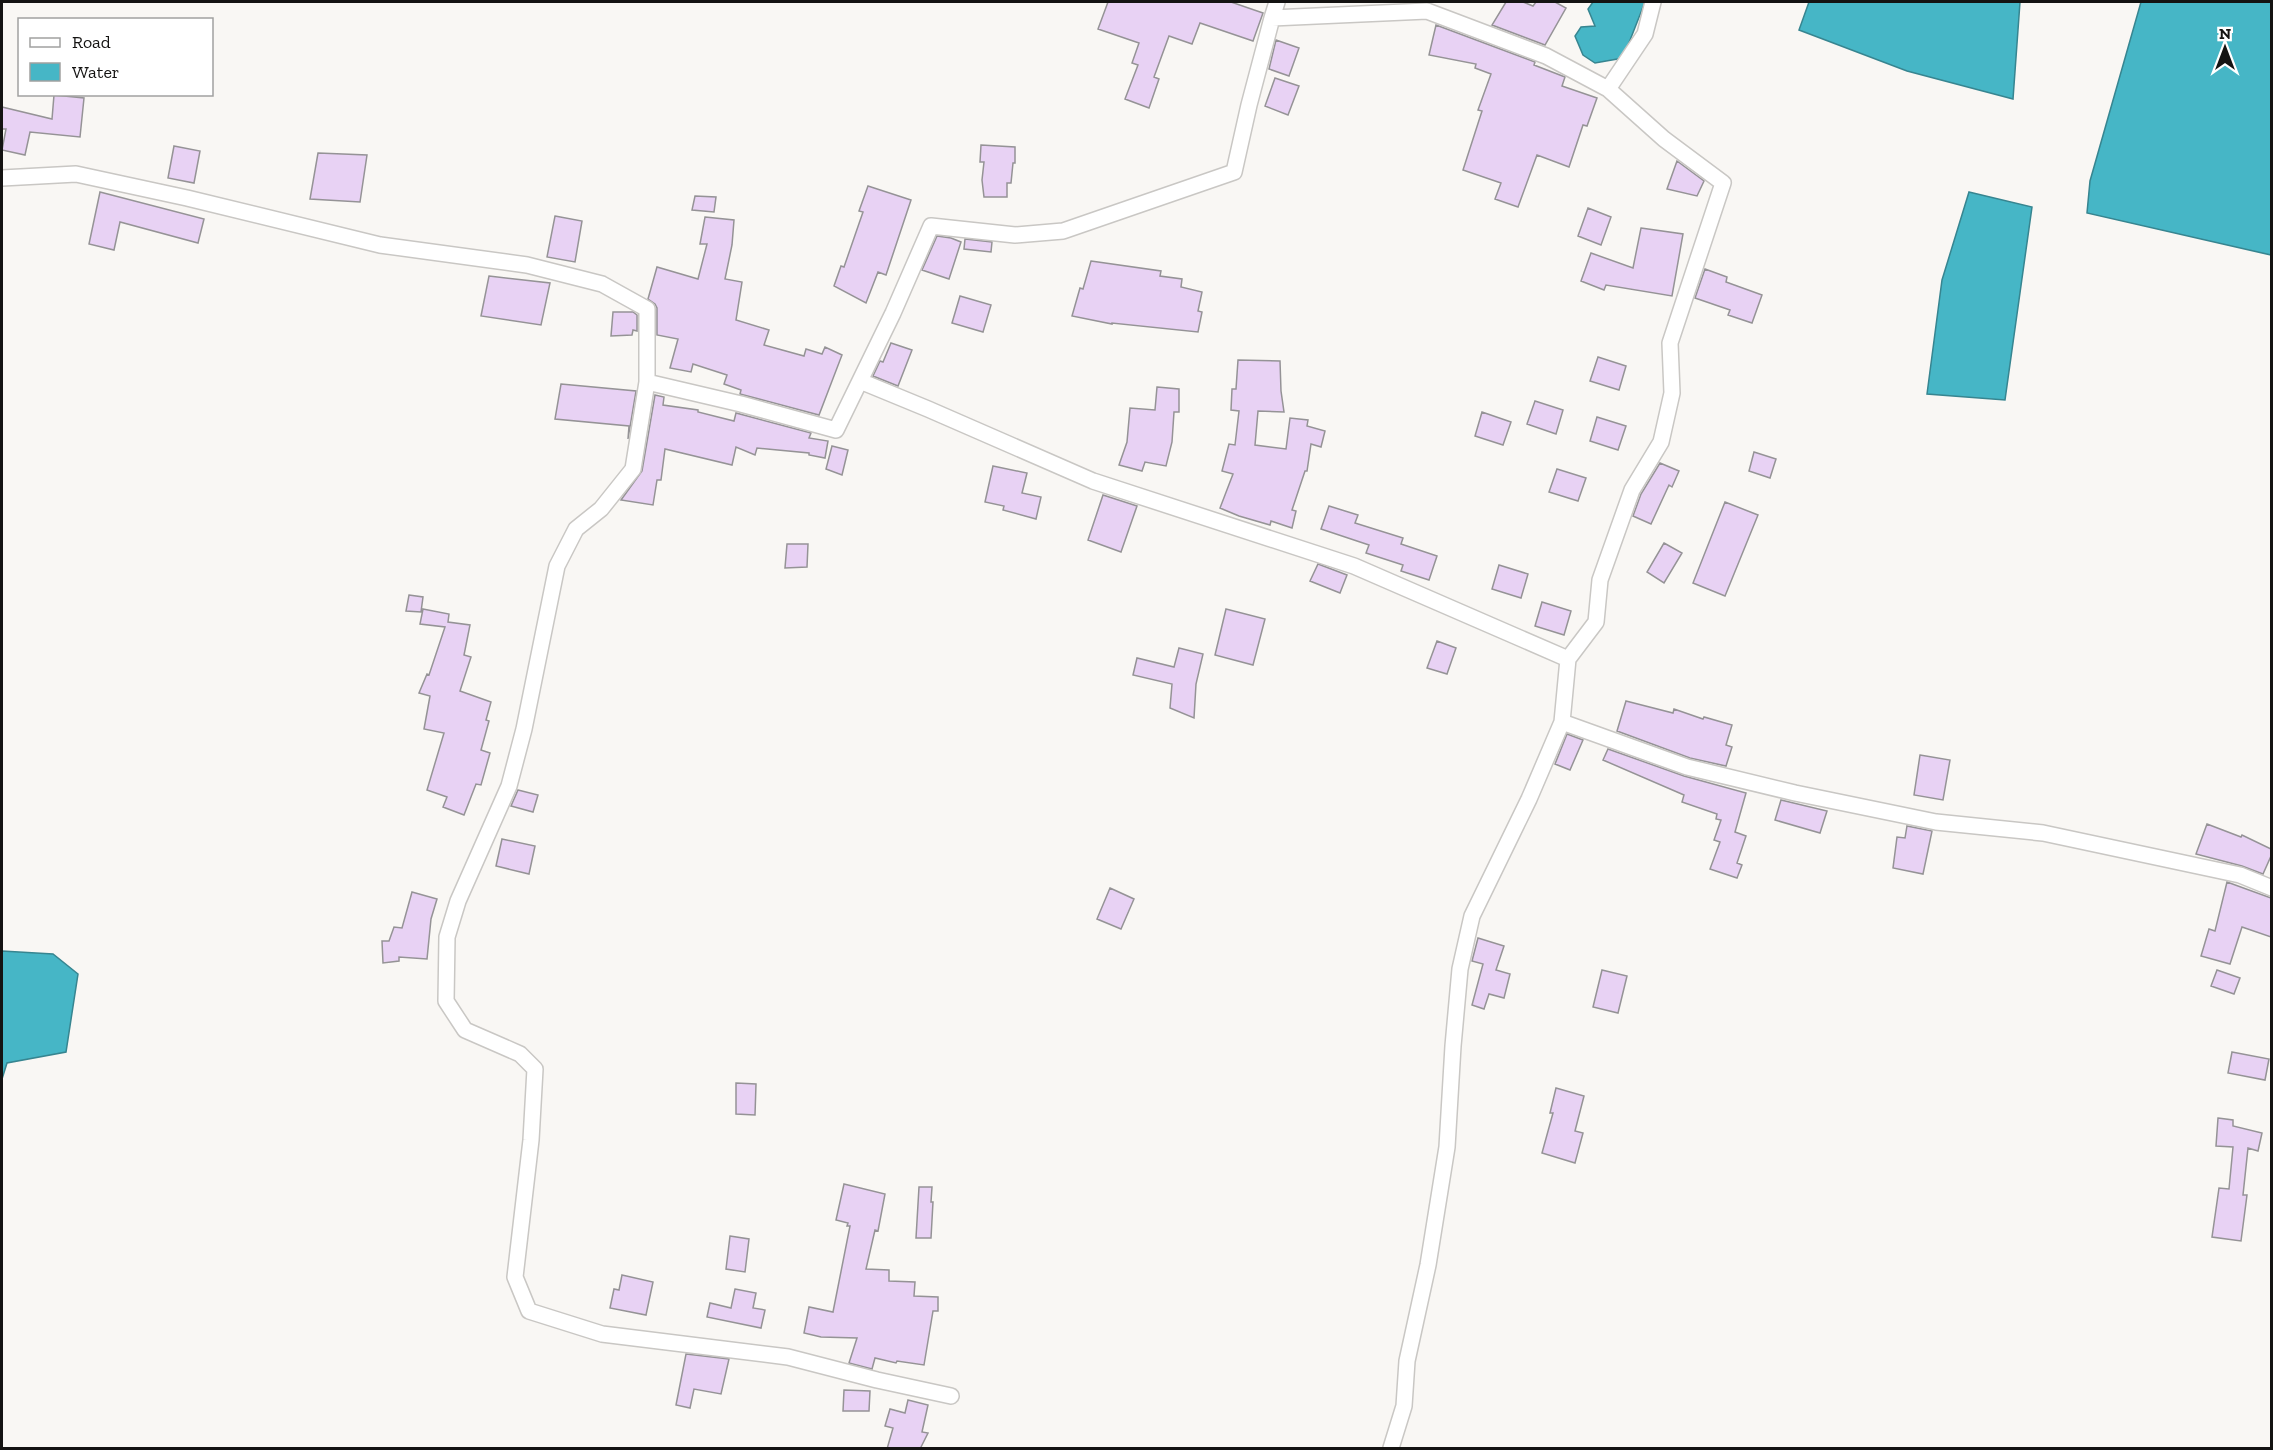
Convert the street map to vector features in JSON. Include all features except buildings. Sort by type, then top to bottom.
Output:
[{"type":"street","points":[[647,382],[741,404],[836,430],[931,226],[1015,234],[1063,231],[1234,172],[1249,105],[1277,2]]},
{"type":"street","points":[[1608,89],[1645,34],[1653,2]]},
{"type":"street","points":[[1272,18],[1427,10],[1545,56],[1608,89],[1664,139],[1723,183],[1671,343],[1672,393],[1661,442],[1632,490],[1600,580],[1596,622],[1568,659],[1562,722],[1529,799],[1472,916],[1460,969],[1447,1147],[1428,1265],[1407,1361],[1404,1406],[1391,1449]]},
{"type":"street","points":[[2,178],[76,174],[187,198],[380,245],[527,265],[603,285],[647,309],[647,382],[633,469],[601,509],[576,530],[557,566],[524,729],[509,786],[458,901],[447,937],[446,1001],[465,1030],[520,1054],[535,1069],[531,1140],[515,1277],[529,1311],[602,1334],[788,1357],[951,1396]]},
{"type":"street","points":[[860,381],[928,408],[1093,481],[1354,566],[1568,659]]},
{"type":"street","points":[[1562,722],[1687,766],[1795,793],[1936,822],[2043,833],[2240,875],[2271,888]]},
{"type":"water","points":[[1593,2],[1645,2],[1623,58],[1595,63],[1583,55],[1575,36],[1581,27],[1595,26],[1588,9]]},
{"type":"water","points":[[1809,2],[2020,2],[2013,99],[1907,71],[1799,30]]},
{"type":"water","points":[[2141,2],[2271,2],[2271,255],[2087,213],[2090,181]]},
{"type":"water","points":[[1969,192],[2032,207],[2005,400],[1927,394],[1942,280]]},
{"type":"water","points":[[2,951],[53,954],[78,974],[66,1052],[7,1063],[2,1079]]}]
